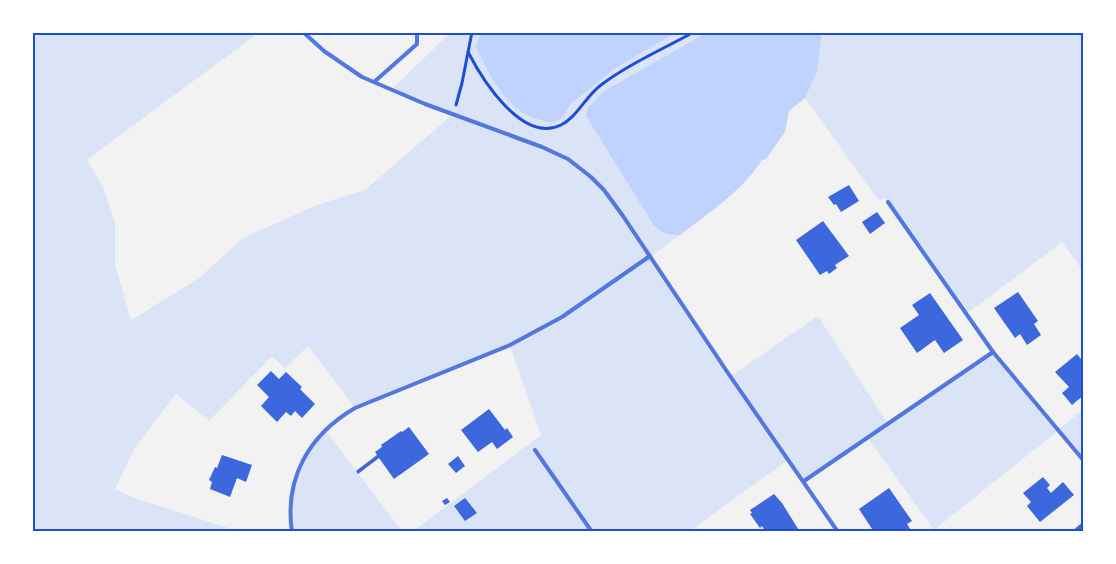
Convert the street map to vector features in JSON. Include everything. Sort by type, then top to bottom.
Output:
[{"type":"lane","points":[[304,32],[339,62],[362,77],[453,114],[550,150],[579,167],[604,190],[838,532]]},
{"type":"lane","points":[[374,82],[417,44],[417,32]]},
{"type":"lane","points":[[888,202],[993,352],[1084,462]]},
{"type":"lane","points":[[292,532],[289,516],[290,500],[299,469],[308,450],[317,438],[340,417],[355,408],[510,345],[562,317],[650,256]]},
{"type":"lane","points":[[804,481],[993,352]]},
{"type":"lane","points":[[535,450],[590,531]]},
{"type":"path","points":[[453,114],[462,84],[472,32]]},
{"type":"path","points":[[468,52],[485,83],[503,105],[526,122],[554,128],[568,120],[600,86],[621,72],[694,32]]},
{"type":"shaded area","points":[[682,32],[706,33],[604,91],[586,116],[620,169],[673,236],[680,235],[650,257],[731,376],[818,316],[888,424],[993,352],[1058,430],[1083,409],[1083,461],[1058,431],[934,530],[868,438],[804,481],[789,459],[690,531],[413,531],[541,435],[510,346],[355,408],[308,346],[285,368],[272,356],[209,421],[176,394],[135,447],[115,489],[134,498],[238,531],[33,531],[32,33],[258,33],[87,160],[103,187],[115,223],[115,265],[131,320],[198,279],[243,238],[317,205],[365,190],[452,115],[391,90],[450,33],[480,33],[477,39],[567,112],[583,92],[605,74],[666,37]]},
{"type":"shaded area","points":[[822,33],[1083,33],[1083,271],[1062,242],[966,314],[885,198],[879,201],[805,98],[817,72]]},
{"type":"shaded area","points":[[325,430],[402,531],[292,532],[290,500],[301,463]]},
{"type":"water","points":[[480,32],[675,33],[614,69],[572,103],[561,119],[552,123],[523,113],[498,88],[476,47]]},
{"type":"water","points":[[822,32],[817,72],[805,98],[789,111],[785,132],[766,159],[762,160],[735,192],[680,235],[672,235],[659,230],[653,224],[586,116],[588,108],[604,91],[706,33]]},
{"type":"building","points":[[849,185],[859,201],[841,212],[828,197]]},
{"type":"building","points":[[877,212],[885,223],[870,234],[862,222]]},
{"type":"building","points":[[823,221],[849,256],[835,265],[837,268],[829,274],[827,271],[820,275],[796,240]]},
{"type":"building","points":[[1018,292],[1038,321],[1034,324],[1041,335],[1027,345],[1020,334],[1015,338],[994,308]]},
{"type":"building","points":[[930,293],[963,340],[944,353],[935,340],[917,353],[900,328],[919,315],[912,305]]},
{"type":"building","points":[[1077,354],[1081,359],[1084,357],[1084,388],[1082,389],[1084,395],[1072,405],[1062,393],[1069,387],[1055,372]]},
{"type":"building","points":[[271,371],[279,379],[286,372],[302,387],[300,389],[315,404],[302,418],[295,411],[291,416],[286,412],[277,422],[261,406],[269,397],[257,385]]},
{"type":"building","points":[[489,409],[505,430],[507,428],[513,437],[497,449],[492,442],[478,452],[461,430]]},
{"type":"building","points":[[409,427],[429,454],[394,479],[379,458],[358,474],[356,471],[377,455],[375,452],[382,447],[381,445]]},
{"type":"building","points":[[222,455],[252,465],[246,482],[237,478],[230,497],[210,489],[212,482],[209,480],[215,467],[217,468]]},
{"type":"building","points":[[458,456],[465,466],[456,473],[448,464]]},
{"type":"building","points":[[1043,477],[1050,485],[1047,488],[1051,493],[1063,482],[1074,495],[1040,522],[1027,506],[1031,502],[1023,493]]},
{"type":"building","points":[[889,488],[912,521],[907,524],[912,532],[874,532],[859,509]]},
{"type":"building","points":[[774,494],[782,503],[800,532],[766,532],[762,526],[760,528],[750,514],[752,513],[750,510]]},
{"type":"building","points":[[447,498],[450,502],[445,505],[442,501]]},
{"type":"building","points":[[465,498],[477,513],[465,521],[454,506]]},
{"type":"building","points":[[1084,521],[1084,532],[1071,532]]}]
